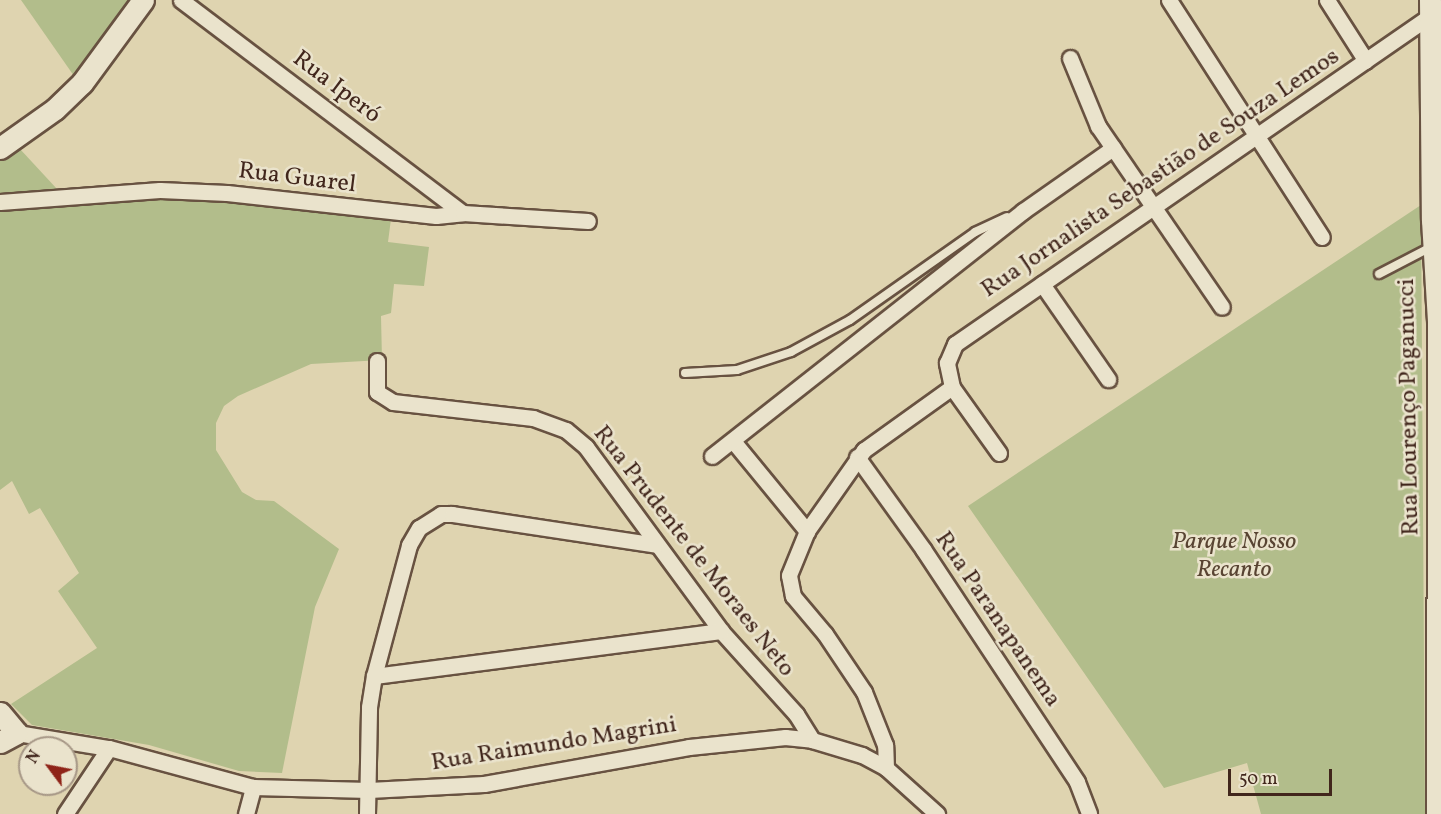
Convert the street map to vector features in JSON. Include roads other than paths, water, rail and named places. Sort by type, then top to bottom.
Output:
[{"type":"main road","points":[[0,148],[56,109],[82,83],[143,0]]},
{"type":"main road","name":"Rua Lourenço Paganucci","points":[[1430,8],[1434,247],[1438,321],[1437,814]]},
{"type":"main road","points":[[0,713],[8,738]]},
{"type":"street","name":"Rua Iperó","points":[[181,0],[463,213]]},
{"type":"street","points":[[1169,0],[1322,237]]},
{"type":"street","points":[[1327,0],[1366,61]]},
{"type":"street","name":"Rua Jornalista Sebastião de Souza Lemos","points":[[999,453],[952,387],[947,363],[955,344],[1366,61],[1430,8]]},
{"type":"street","points":[[1070,58],[1098,126],[1222,308]]},
{"type":"street","points":[[712,456],[1023,212],[1113,148]]},
{"type":"street","name":"Rua Guarel","points":[[0,202],[160,190],[227,193],[436,216],[463,213],[588,221]]},
{"type":"street","points":[[1042,284],[1108,379]]},
{"type":"street","name":"Rua Prudente de Moraes Neto","points":[[377,361],[377,392],[393,402],[533,418],[566,430],[596,459],[656,545],[721,631],[796,714],[813,740]]},
{"type":"street","points":[[886,768],[885,745],[864,692],[789,589],[789,575],[807,531],[857,457],[892,427],[952,387]]},
{"type":"street","points":[[733,441],[807,531]]},
{"type":"street","name":"Rua Paranapanema","points":[[857,457],[923,549],[1077,782],[1089,814]]},
{"type":"street","points":[[367,814],[369,707],[374,676],[409,545],[429,519],[452,514],[656,545]]},
{"type":"street","points":[[374,676],[721,631]]},
{"type":"street","name":"Rua Raimundo Magrini","points":[[8,738],[109,748],[253,787],[369,790],[484,784],[700,746],[785,737],[813,740],[862,755],[886,768],[937,814]]},
{"type":"street","points":[[65,814],[109,748]]},
{"type":"street","points":[[246,814],[253,787]]},
{"type":"lane","points":[[686,374],[737,370],[791,352],[849,320],[975,232],[1023,212]]},
{"type":"lane","points":[[1379,274],[1434,247]]},
{"type":"park label","name":"Parque Nosso Recanto","points":[[1234,557]]}]
